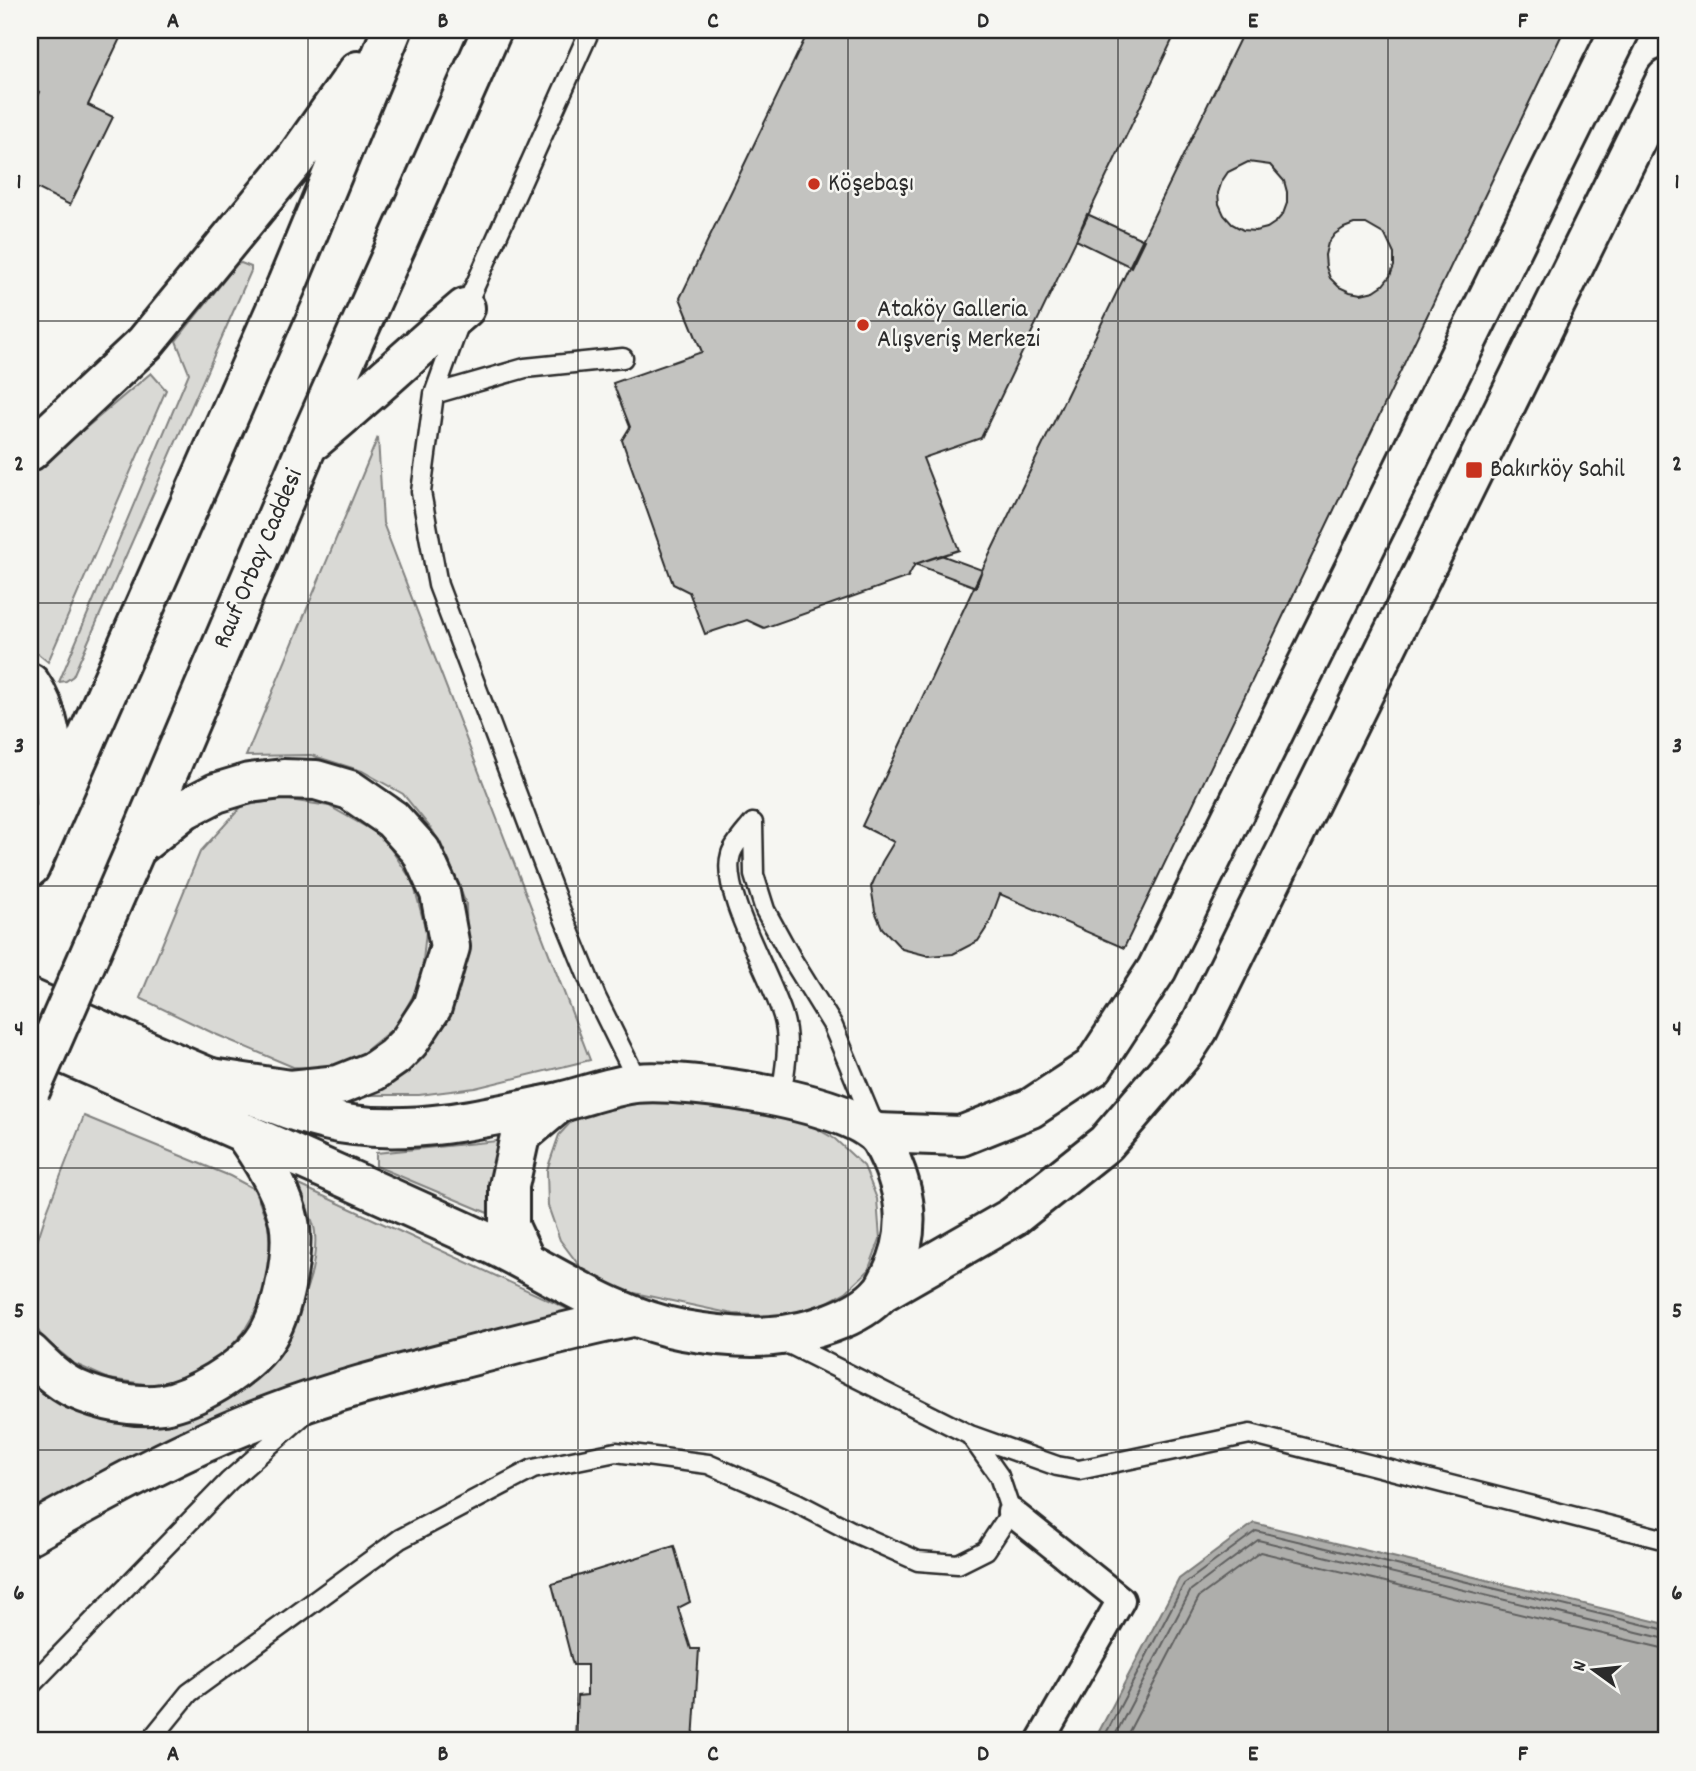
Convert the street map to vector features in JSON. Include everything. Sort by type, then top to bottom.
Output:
[{"type":"main road","points":[[30,451],[136,351],[171,313],[295,160],[390,30]]},
{"type":"main road","points":[[30,867],[287,284],[390,30]]},
{"type":"main road","name":"Rauf Orbay Caddesi","points":[[30,1091],[307,446],[492,30]]},
{"type":"main road","points":[[30,999],[285,1108],[350,1125],[407,1129],[560,1101],[638,1083],[698,1086],[781,1096],[844,1116],[877,1133],[961,1136],[1031,1108],[1093,1068],[1157,969],[1620,30]]},
{"type":"main road","points":[[30,1039],[525,1259],[632,1317],[680,1330],[725,1336],[774,1336],[822,1326],[858,1311],[882,1292],[1013,1217],[1106,1143],[1184,1053],[1198,1030],[1666,79]]},
{"type":"main road","points":[[307,446],[367,397],[404,360],[466,308]]},
{"type":"main road","points":[[30,683],[37,692],[48,720],[56,807]]},
{"type":"main road","points":[[136,848],[185,809],[216,793],[249,783],[283,779],[316,780],[350,790],[393,819],[421,851],[440,893],[450,947],[432,1007],[409,1042],[394,1057],[374,1071],[339,1085],[290,1090],[211,1078]]},
{"type":"main road","points":[[525,1259],[509,1226],[509,1186],[520,1136],[560,1101]]},
{"type":"main road","points":[[30,1353],[49,1372],[97,1397],[132,1404],[163,1404],[210,1385],[233,1371],[262,1344],[279,1310],[288,1272],[289,1223],[262,1158],[244,1133]]},
{"type":"main road","points":[[877,1133],[903,1189],[904,1213],[899,1258],[882,1292]]},
{"type":"main road","points":[[30,1534],[181,1454],[271,1415],[384,1378],[568,1330],[632,1317]]},
{"type":"street","points":[[1011,1512],[1121,1600],[1040,1741]]},
{"type":"lane","points":[[590,30],[466,308],[434,394],[421,492],[439,585],[561,911],[596,998],[638,1083]]},
{"type":"lane","points":[[434,394],[525,368],[623,358]]},
{"type":"lane","points":[[781,1096],[788,1052],[783,1018],[740,913],[729,875],[731,852],[753,823],[754,875],[765,910],[832,1024],[877,1133]]},
{"type":"lane","points":[[774,1336],[970,1434],[1057,1466],[1079,1470],[1250,1434],[1666,1540]]},
{"type":"lane","points":[[30,1686],[229,1481],[327,1395]]},
{"type":"lane","points":[[150,1741],[189,1693],[400,1539],[533,1469],[616,1452],[708,1464],[918,1561],[958,1564],[986,1550],[1011,1512],[999,1476],[970,1434]]},
{"type":"shaded area","points":[[237,264],[251,267],[251,271],[73,676],[59,682],[189,373],[176,341]]},
{"type":"shaded area","points":[[151,373],[166,390],[48,662],[30,647],[30,475]]},
{"type":"shaded area","points":[[378,437],[383,523],[590,1060],[475,1088],[419,1095],[366,1095],[419,1061],[452,1010],[467,959],[466,904],[449,861],[433,831],[403,794],[362,771],[311,755],[246,756]]},
{"type":"shaded area","points":[[283,799],[329,806],[382,836],[413,882],[426,931],[421,981],[397,1025],[357,1058],[321,1069],[293,1067],[140,998],[200,852],[242,806]]},
{"type":"shaded area","points":[[654,1094],[801,1120],[835,1139],[864,1166],[877,1199],[880,1239],[868,1271],[846,1292],[815,1309],[776,1316],[733,1314],[611,1288],[581,1268],[560,1240],[548,1206],[547,1170],[559,1135],[580,1112]]},
{"type":"shaded area","points":[[84,1116],[230,1176],[254,1189],[268,1223],[271,1261],[263,1298],[243,1333],[220,1358],[189,1377],[152,1385],[109,1379],[75,1364],[43,1338],[30,1318],[30,1263]]},
{"type":"shaded area","points":[[517,1139],[502,1219],[376,1166],[376,1153]]},
{"type":"shaded area","points":[[295,1183],[572,1311],[425,1347],[314,1380],[224,1412],[30,1514],[30,1384],[69,1407],[89,1415],[129,1424],[150,1423],[172,1420],[220,1403],[243,1383],[267,1356],[301,1303],[314,1261],[314,1226]]},
{"type":"water","points":[[1254,1523],[1666,1624],[1666,1741],[1094,1741],[1179,1579]]},
{"type":"building","points":[[30,30],[124,30],[88,105],[113,117],[70,205],[30,185],[30,113],[40,92],[30,87]]},
{"type":"building","name":"Ataköy Galleria Alışveriş Merkezi","points":[[809,30],[1177,30],[981,438],[923,458],[959,550],[915,564],[908,577],[764,628],[747,620],[705,634],[689,592],[673,584],[622,440],[630,427],[613,383],[702,352],[680,298]]},
{"type":"building","points":[[1244,30],[1564,30],[1124,948],[1000,894],[989,924],[978,941],[953,954],[929,956],[902,949],[882,928],[875,911],[871,887],[894,842],[862,826],[982,570]],"holes":[[[1248,162],[1270,165],[1284,181],[1287,192],[1283,214],[1267,228],[1255,231],[1243,230],[1232,224],[1219,204],[1218,193],[1228,172]],[[1354,224],[1366,224],[1385,235],[1394,254],[1394,266],[1383,285],[1374,291],[1361,294],[1339,287],[1330,278],[1326,267],[1328,243],[1335,234]]]},
{"type":"building","points":[[1087,214],[1144,240],[1131,267],[1076,240]]},
{"type":"building","points":[[941,555],[982,570],[976,587],[915,564]]},
{"type":"building","points":[[674,1546],[690,1602],[678,1608],[691,1649],[699,1649],[693,1741],[575,1741],[577,1696],[587,1695],[587,1665],[573,1665],[552,1584]]},
{"type":"place","name":"Köşebaşı","points":[[814,184]]},
{"type":"place","name":"Ataköy Galleria Alışveriş Merkezi","points":[[863,325]]},
{"type":"place","name":"Bakırköy Sahil","points":[[1474,470]]}]
